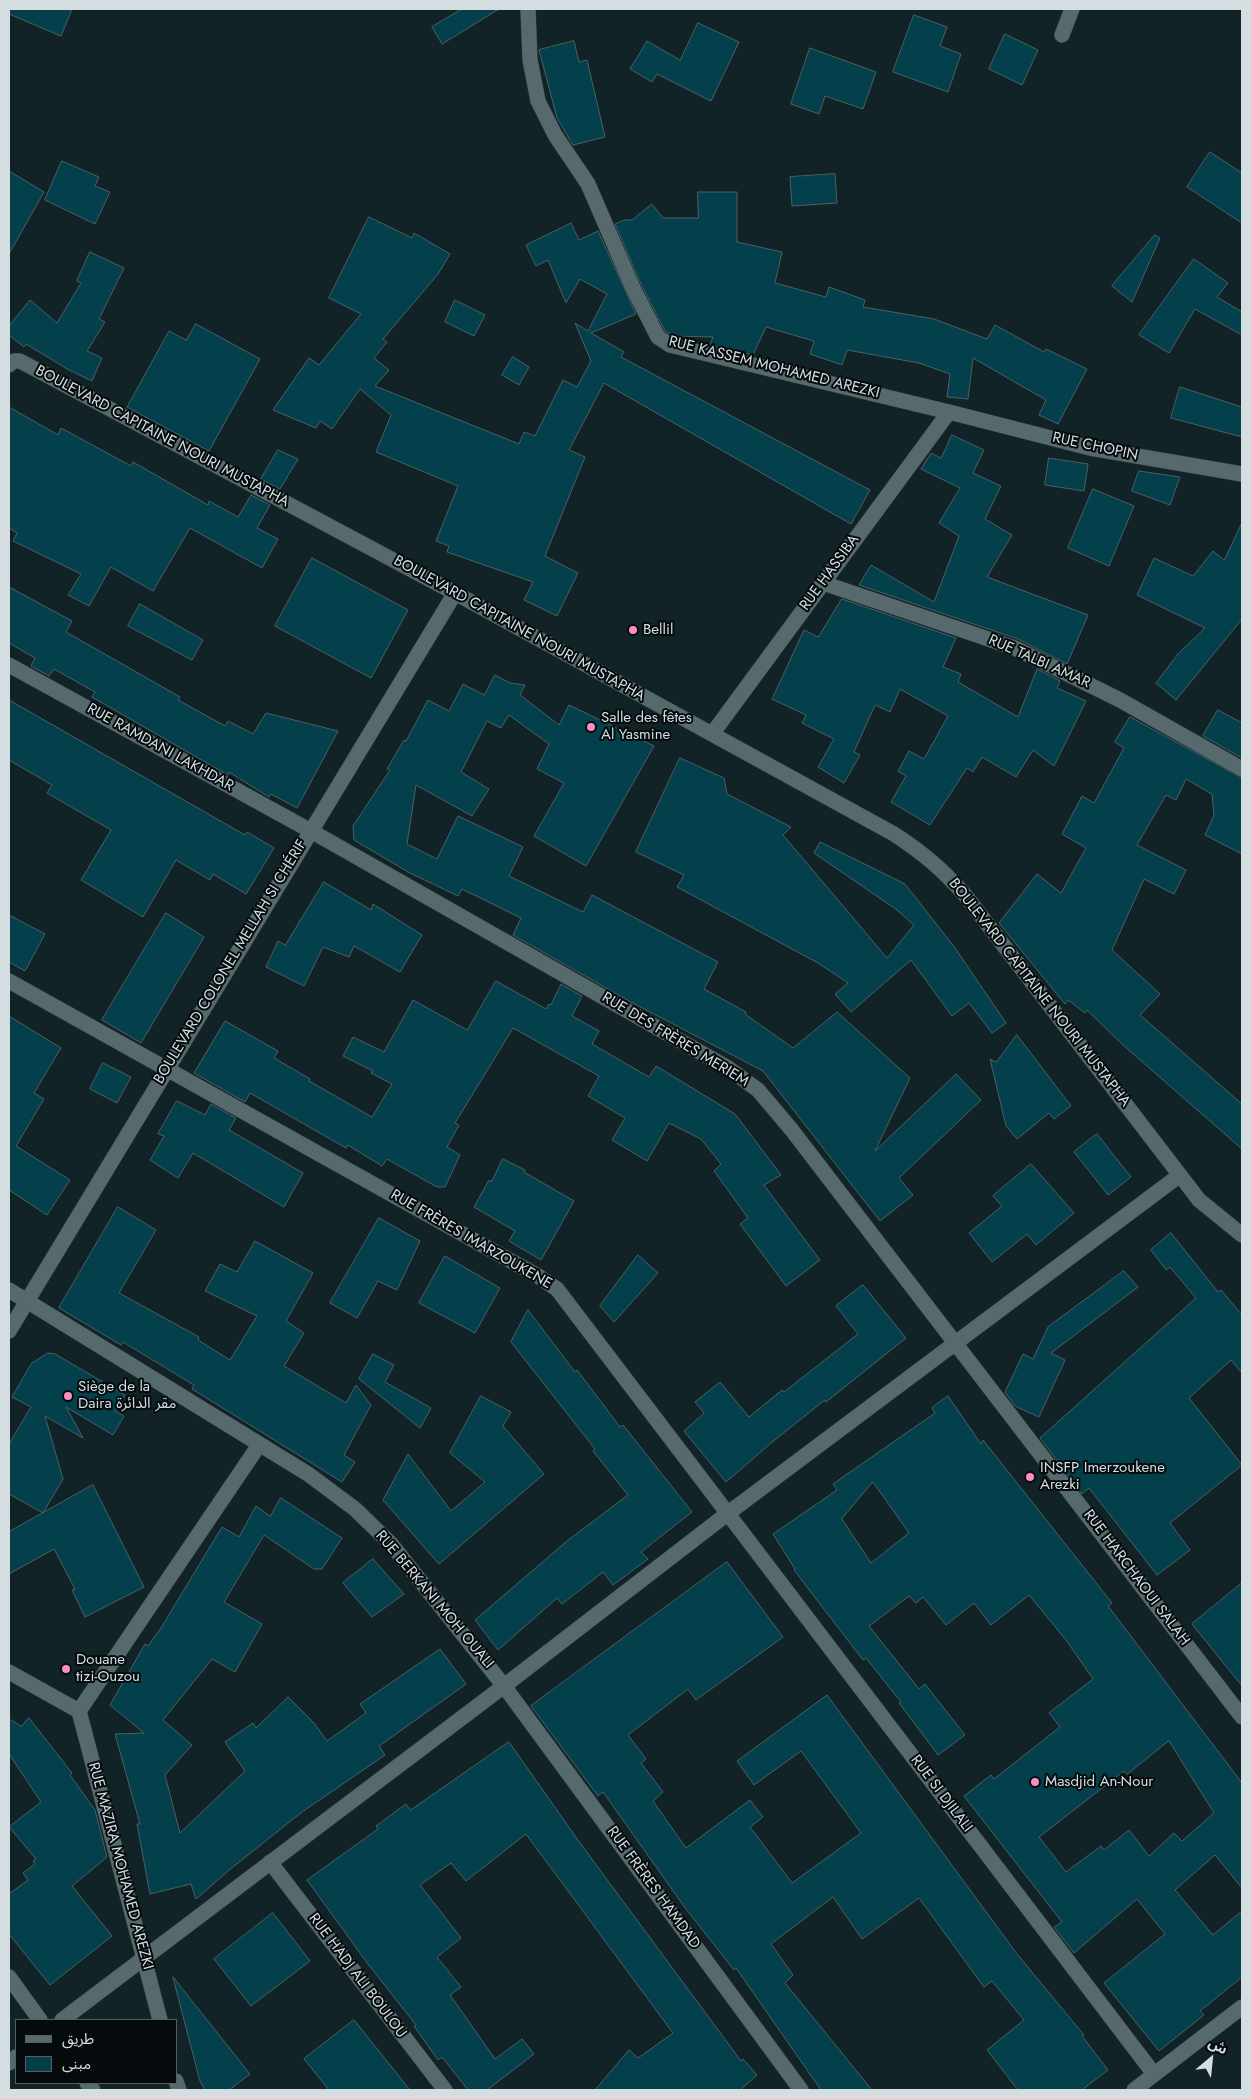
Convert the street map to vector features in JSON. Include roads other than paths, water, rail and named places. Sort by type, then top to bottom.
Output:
[{"type":"street","name":"RUE KASSEM MOHAMED AREZKI","points":[[528,9],[530,60],[538,101],[554,135],[588,184],[633,288],[658,337],[670,345],[949,412]]},
{"type":"street","points":[[1062,35],[1072,9]]},
{"type":"street","name":"BOULEVARD CAPITAINE NOURI MUSTAPHA","points":[[12,363],[20,361],[455,593],[894,834],[938,865],[965,895],[1199,1200],[1242,1235]]},
{"type":"street","name":"RUE CHOPIN","points":[[949,412],[1090,448],[1242,474]]},
{"type":"street","name":"RUE HASSIBA","points":[[712,734],[949,412]]},
{"type":"street","name":"RUE TALBI AMAR","points":[[823,583],[1015,648],[1120,700],[1242,769]]},
{"type":"street","name":"BOULEVARD COLONEL MELLAH SI CHÉRIF","points":[[9,1331],[166,1068],[455,593]]},
{"type":"street","name":"RUE RAMDANI LAKHDAR","points":[[9,666],[311,831]]},
{"type":"street","name":"RUE DES FRÈRES MERIEM","points":[[311,831],[728,1068],[758,1090],[957,1344]]},
{"type":"street","name":"RUE FRÈRES IMARZOUKENE","points":[[9,981],[530,1272],[557,1289],[727,1514]]},
{"type":"street","points":[[63,2019],[504,1686],[727,1514],[957,1344],[1180,1175]]},
{"type":"street","name":"RUE BERKANI MOH OUALI","points":[[9,1290],[258,1445],[308,1474],[355,1509],[391,1544],[504,1686]]},
{"type":"street","name":"RUE HARCHAOUI SALAH","points":[[957,1344],[1242,1717]]},
{"type":"street","points":[[9,1672],[79,1711],[258,1445]]},
{"type":"street","name":"RUE SI DJILALI","points":[[727,1514],[1154,2074]]},
{"type":"street","name":"RUE FRÈRES HAMDAD","points":[[504,1686],[802,2090]]},
{"type":"street","name":"RUE MAZIRA MOHAMED AREZKI","points":[[79,1711],[160,2019]]},
{"type":"street","name":"RUE HADJ ALI BOULOU","points":[[270,1862],[445,2090]]},
{"type":"street","points":[[9,1977],[39,2019]]},
{"type":"street","points":[[1134,2090],[1242,2007]]},
{"type":"place","name":"Bellil","points":[[633,630]]},
{"type":"place","name":"Salle des fêtes Al Yasmine","points":[[591,727]]},
{"type":"place","name":"Siège de la Daira مقر الدائرة","points":[[68,1396]]},
{"type":"place","name":"INSFP Imerzoukene Arezki","points":[[1030,1477]]},
{"type":"place","name":"Douane tizi-Ouzou","points":[[66,1669]]},
{"type":"place","name":"Masdjid An-Nour","points":[[1035,1782]]}]
